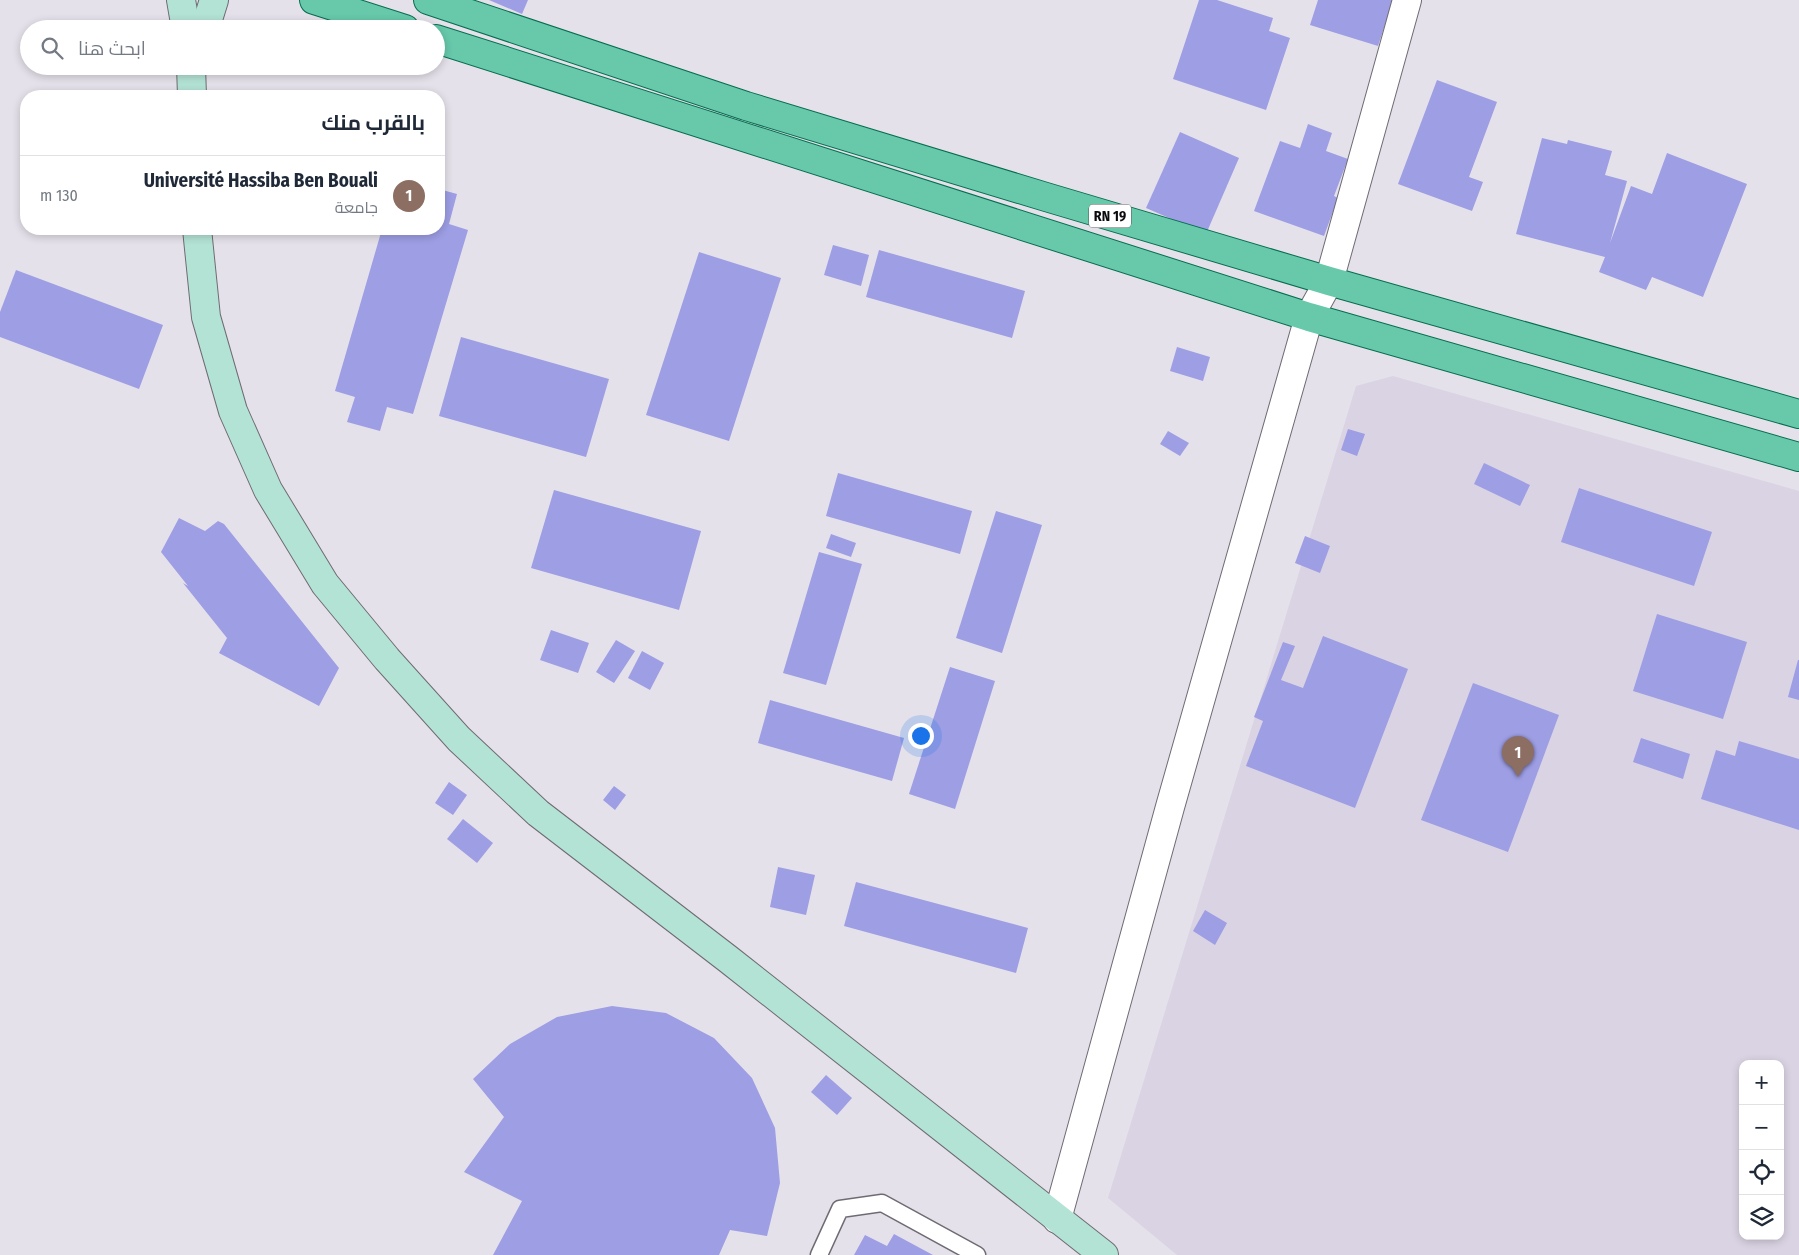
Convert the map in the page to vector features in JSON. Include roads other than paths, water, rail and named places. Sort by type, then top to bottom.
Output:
[{"type":"main road","points":[[182,0],[185,20]]},
{"type":"main road","points":[[208,20],[214,0]]},
{"type":"main road","points":[[314,0],[377,20]]},
{"type":"main road","name":"RN 19","points":[[428,0],[746,106],[1046,197],[1328,280],[1799,414]]},
{"type":"main road","name":"RN 19","points":[[445,42],[1309,316],[1799,456]]},
{"type":"main road","points":[[197,235],[206,317],[234,411],[268,490],[325,584],[387,659],[459,739],[538,813],[720,953],[1104,1255]]},
{"type":"street","points":[[1057,1219],[1170,807],[1309,316],[1328,280],[1407,0]]},
{"type":"lane","points":[[819,1255],[840,1210],[882,1203],[977,1255]]},
{"type":"place","name":"Université Hassiba Ben Bouali","points":[[1518,777]]}]
